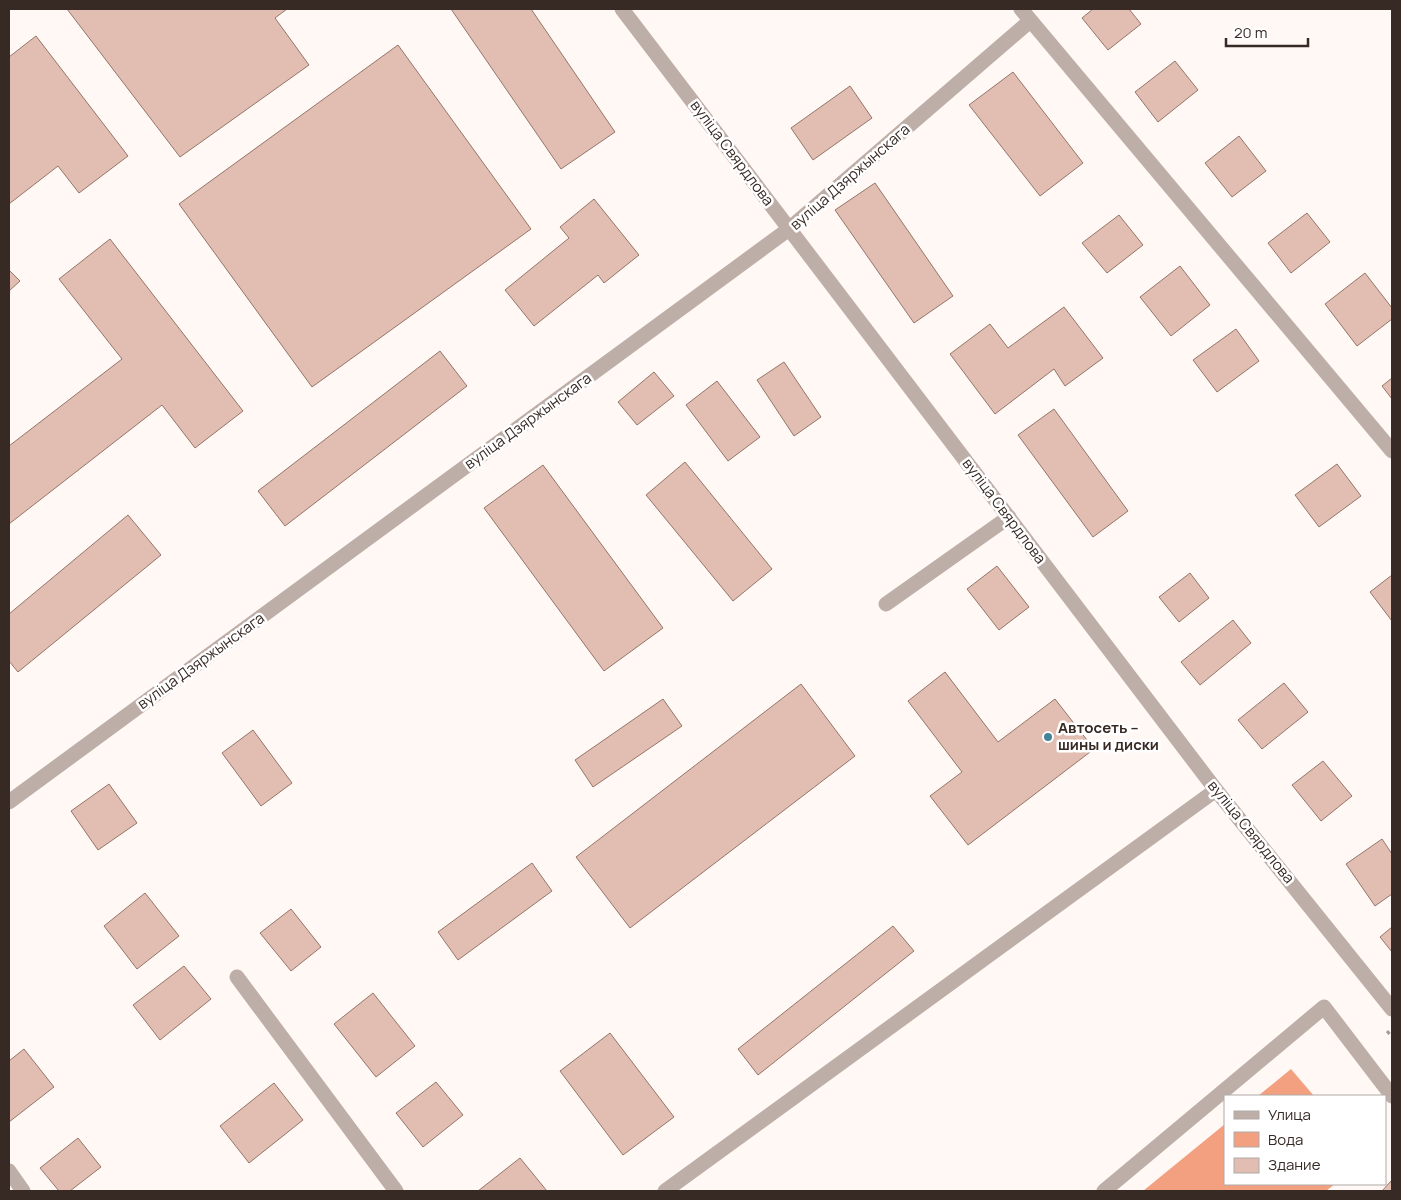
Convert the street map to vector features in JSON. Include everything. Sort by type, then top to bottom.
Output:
[{"type":"street","name":"вуліца Свярдлова","points":[[622,9],[1216,790],[1392,1009]]},
{"type":"street","points":[[1020,9],[1392,451]]},
{"type":"street","name":"вуліца Дзяржынскага","points":[[9,802],[789,230],[1030,21]]},
{"type":"street","points":[[886,604],[1009,517]]},
{"type":"street","points":[[665,1191],[1216,790]]},
{"type":"street","points":[[237,978],[396,1191]]},
{"type":"street","points":[[1104,1191],[1324,1007],[1392,1096]]},
{"type":"street","points":[[9,1171],[23,1191]]},
{"type":"water","points":[[1291,1069],[1313,1095],[1259,1095]]},
{"type":"water","points":[[1224,1125],[1224,1185],[1334,1185],[1326,1191],[1143,1191]]},
{"type":"building","points":[[67,9],[287,9],[275,18],[309,65],[180,157]]},
{"type":"building","points":[[451,9],[531,9],[615,132],[561,169]]},
{"type":"building","points":[[1093,9],[1129,9],[1141,24],[1108,50],[1082,18]]},
{"type":"building","points":[[36,36],[128,156],[79,193],[58,166],[9,204],[9,57]]},
{"type":"building","points":[[398,45],[531,229],[312,387],[179,204]]},
{"type":"building","points":[[1175,61],[1198,90],[1158,122],[1135,92]]},
{"type":"building","points":[[1013,72],[1083,163],[1040,196],[969,105]]},
{"type":"building","points":[[850,86],[872,118],[813,160],[791,128]]},
{"type":"building","points":[[1239,136],[1266,171],[1232,197],[1205,163]]},
{"type":"building","points":[[875,183],[953,296],[914,323],[835,210]]},
{"type":"building","points":[[594,199],[639,255],[604,283],[598,275],[534,326],[505,290],[569,238],[560,227]]},
{"type":"building","points":[[1307,213],[1330,242],[1291,273],[1268,243]]},
{"type":"building","points":[[1119,215],[1143,245],[1107,273],[1082,243]]},
{"type":"building","points":[[110,239],[243,411],[195,448],[162,405],[9,524],[9,446],[122,359],[59,279]]},
{"type":"building","points":[[1180,266],[1210,305],[1171,336],[1140,297]]},
{"type":"building","points":[[9,270],[20,281],[9,291]]},
{"type":"building","points":[[1365,273],[1392,308],[1392,319],[1357,346],[1325,304]]},
{"type":"building","points":[[1064,307],[1103,358],[1065,386],[1054,369],[995,414],[950,354],[990,324],[1008,348]]},
{"type":"building","points":[[1236,329],[1259,361],[1217,392],[1193,360]]},
{"type":"building","points":[[440,351],[467,386],[285,526],[258,491]]},
{"type":"building","points":[[784,362],[821,417],[794,436],[757,380]]},
{"type":"building","points":[[654,372],[674,396],[637,425],[618,402]]},
{"type":"building","points":[[1392,378],[1392,399],[1382,386]]},
{"type":"building","points":[[717,381],[760,437],[728,461],[686,405]]},
{"type":"building","points":[[1054,409],[1128,511],[1093,537],[1018,435]]},
{"type":"building","points":[[685,462],[772,569],[733,601],[646,495]]},
{"type":"building","points":[[1337,464],[1361,496],[1319,527],[1295,495]]},
{"type":"building","points":[[543,465],[663,628],[604,671],[484,508]]},
{"type":"building","points":[[128,515],[161,555],[18,672],[9,661],[9,614]]},
{"type":"building","points":[[997,566],[1029,607],[999,630],[967,589]]},
{"type":"building","points":[[1190,573],[1209,598],[1179,622],[1159,597]]},
{"type":"building","points":[[1392,575],[1392,621],[1370,592]]},
{"type":"building","points":[[1233,620],[1251,643],[1200,685],[1181,662]]},
{"type":"building","points":[[945,672],[998,742],[1055,699],[1094,749],[968,845],[930,796],[962,772],[908,701]]},
{"type":"building","points":[[1284,683],[1308,712],[1262,749],[1238,720]]},
{"type":"building","points":[[801,684],[855,756],[630,928],[576,857]]},
{"type":"building","points":[[663,699],[682,726],[593,787],[575,760]]},
{"type":"building","points":[[253,730],[292,783],[261,806],[222,753]]},
{"type":"building","points":[[1323,761],[1352,796],[1321,821],[1292,785]]},
{"type":"building","points":[[109,784],[137,823],[98,850],[71,811]]},
{"type":"building","points":[[1382,839],[1392,854],[1392,894],[1375,906],[1346,864]]},
{"type":"building","points":[[532,863],[552,891],[458,960],[438,932]]},
{"type":"building","points":[[145,893],[179,936],[137,969],[104,926]]},
{"type":"building","points":[[291,909],[321,947],[291,971],[260,933]]},
{"type":"building","points":[[893,926],[914,951],[758,1075],[738,1049]]},
{"type":"building","points":[[1392,927],[1392,952],[1380,937]]},
{"type":"building","points":[[184,966],[211,999],[160,1040],[133,1005]]},
{"type":"building","points":[[373,993],[415,1046],[376,1077],[334,1024]]},
{"type":"building","points":[[610,1033],[674,1117],[623,1155],[560,1071]]},
{"type":"building","points":[[24,1049],[54,1087],[9,1122],[9,1061]]},
{"type":"building","points":[[436,1082],[463,1115],[423,1147],[396,1113]]},
{"type":"building","points":[[274,1083],[303,1120],[249,1163],[220,1126]]},
{"type":"building","points":[[78,1138],[101,1167],[70,1191],[59,1191],[40,1168]]},
{"type":"building","points":[[520,1158],[547,1191],[478,1191]]},
{"type":"building","points":[[1392,1180],[1392,1191],[1382,1191]]},
{"type":"place","name":"Автосеть – шины и диски","points":[[1048,737]]}]
